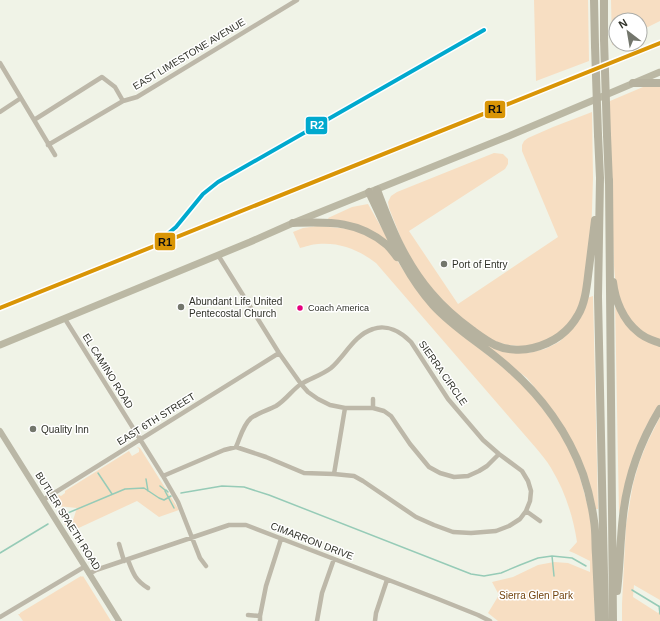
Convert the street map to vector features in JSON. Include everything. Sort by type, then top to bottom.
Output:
[{"type":"highway","points":[[594,0],[600,178],[598,297],[605,621]]},
{"type":"highway","points":[[604,0],[611,263],[614,288],[626,320],[638,332],[649,339],[660,343]]},
{"type":"highway","points":[[633,83],[660,83]]},
{"type":"highway","points":[[373,191],[409,261],[420,279],[445,308],[479,336],[495,345],[512,350],[528,350],[545,345],[558,338],[569,329],[579,314],[587,291],[600,178]]},
{"type":"highway","points":[[609,179],[613,621]]},
{"type":"highway","points":[[373,191],[403,263],[421,291],[450,321],[523,380],[540,398],[559,424],[583,475],[594,523],[599,621]]},
{"type":"highway","points":[[293,223],[335,223],[353,226],[372,235],[387,246],[403,263]]},
{"type":"highway","points":[[613,611],[617,590],[623,516],[628,485],[635,461],[653,420],[660,409]]},
{"type":"main road","points":[[0,345],[293,223],[509,136],[660,72]]},
{"type":"main road","name":"BUTLER SPAETH ROAD","points":[[0,431],[119,621]]},
{"type":"street","name":"EAST LIMESTONE AVENUE","points":[[48,145],[123,101],[137,97],[296,0]]},
{"type":"street","points":[[0,63],[54,156]]},
{"type":"street","points":[[34,120],[102,77],[115,87],[123,101]]},
{"type":"street","points":[[0,112],[21,98]]},
{"type":"street","points":[[218,255],[279,353],[308,392],[330,405],[345,408],[373,408],[384,411],[391,416],[410,444],[429,467],[440,473],[454,477],[468,476],[488,466],[499,454]]},
{"type":"street","name":"EL CAMINO ROAD","points":[[65,319],[178,502],[200,558],[206,566]]},
{"type":"street","name":"SIERRA CIRCLE","points":[[236,447],[246,424],[252,418],[277,405],[301,384],[332,367],[365,332],[374,328],[383,327],[395,330],[411,342],[448,399],[483,440],[522,472],[528,481],[531,491],[530,501],[526,511]]},
{"type":"street","name":"EAST 6TH STREET","points":[[43,500],[279,353]]},
{"type":"street","points":[[373,399],[373,408]]},
{"type":"street","points":[[334,474],[345,408]]},
{"type":"street","points":[[163,476],[224,450],[236,447],[266,457],[304,473],[354,476],[416,517],[453,532],[471,533],[496,531],[509,526],[520,519],[526,511],[540,521]]},
{"type":"street","name":"CIMARRON DRIVE","points":[[89,574],[229,525],[246,525],[490,621]]},
{"type":"street","points":[[248,615],[260,618],[266,586],[281,539]]},
{"type":"street","points":[[119,544],[133,573],[139,582],[148,588]]},
{"type":"street","points":[[317,621],[322,593],[334,559]]},
{"type":"street","points":[[0,617],[84,567]]},
{"type":"street","points":[[375,621],[376,613],[387,580]]},
{"type":"green space","points":[[534,0],[588,0],[589,61],[536,81]]},
{"type":"green space","points":[[611,0],[660,0],[660,21],[648,27],[648,12],[611,12]]},
{"type":"green space","points":[[660,85],[660,340],[645,333],[631,322],[621,304],[618,295],[614,267],[610,152],[610,101],[643,87]]},
{"type":"green space","points":[[592,112],[593,178],[591,241],[586,291],[577,313],[558,335],[529,347],[507,345],[494,341],[482,334],[452,310],[425,281],[412,261],[402,241],[388,202],[391,196],[397,192],[494,153],[503,154],[508,159],[508,164],[505,169],[409,231],[458,304],[558,237],[522,151],[522,145],[528,138]]},
{"type":"green space","points":[[368,204],[393,248],[382,238],[329,220],[328,218],[352,207]]},
{"type":"green space","name":"Sierra Glen Park","points":[[317,226],[352,229],[370,237],[386,247],[418,292],[442,319],[524,384],[566,440],[579,474],[592,521],[595,621],[498,621],[488,613],[499,595],[492,582],[513,577],[538,565],[554,562],[568,563],[590,572],[590,561],[569,551],[577,542],[571,513],[564,495],[556,477],[540,453],[376,263],[363,254],[334,244],[318,244],[300,248],[293,232],[303,228]]},
{"type":"green space","points":[[593,296],[598,509],[594,509],[591,492],[543,398],[527,378],[482,343],[528,353],[545,349],[559,342],[571,330],[587,298]]},
{"type":"green space","points":[[615,300],[625,320],[660,346],[660,404],[645,428],[619,514]]},
{"type":"green space","points":[[660,417],[660,600],[634,585],[633,597],[658,613],[660,611],[660,621],[622,621],[626,525],[633,484],[647,443]]},
{"type":"green space","points":[[137,447],[140,448],[179,510],[159,517],[137,501],[70,532],[64,522],[72,523],[77,508],[57,506],[53,500],[129,451],[132,456],[139,452]]},
{"type":"green space","points":[[83,576],[111,621],[23,621],[18,614],[20,614]]},
{"type":"waterway","points":[[98,473],[112,494]]},
{"type":"waterway","points":[[146,479],[148,491]]},
{"type":"waterway","points":[[160,486],[165,490]]},
{"type":"waterway","points":[[181,493],[222,486],[244,487],[269,495],[471,574],[484,576],[501,573],[538,558],[552,556],[572,558],[586,566]]},
{"type":"waterway","points":[[63,515],[125,489],[144,488],[164,500],[171,496]]},
{"type":"waterway","points":[[168,492],[166,490],[165,491],[174,508]]},
{"type":"waterway","points":[[0,553],[48,524]]},
{"type":"waterway","points":[[552,556],[554,576]]},
{"type":"waterway","points":[[632,590],[660,607]]},
{"type":"waterway","points":[[659,606],[660,614]]},
{"type":"transit line","name":"R2","points":[[163,238],[176,227],[203,194],[218,182],[484,30]]},
{"type":"transit line","name":"R1","points":[[0,308],[660,43]]},
{"type":"place","name":"Port of Entry","points":[[444,264]]},
{"type":"place","name":"Abundant Life United Pentecostal Church","points":[[181,307]]},
{"type":"place","name":"Coach America","points":[[300,308]]},
{"type":"place","name":"Quality Inn","points":[[33,429]]}]
